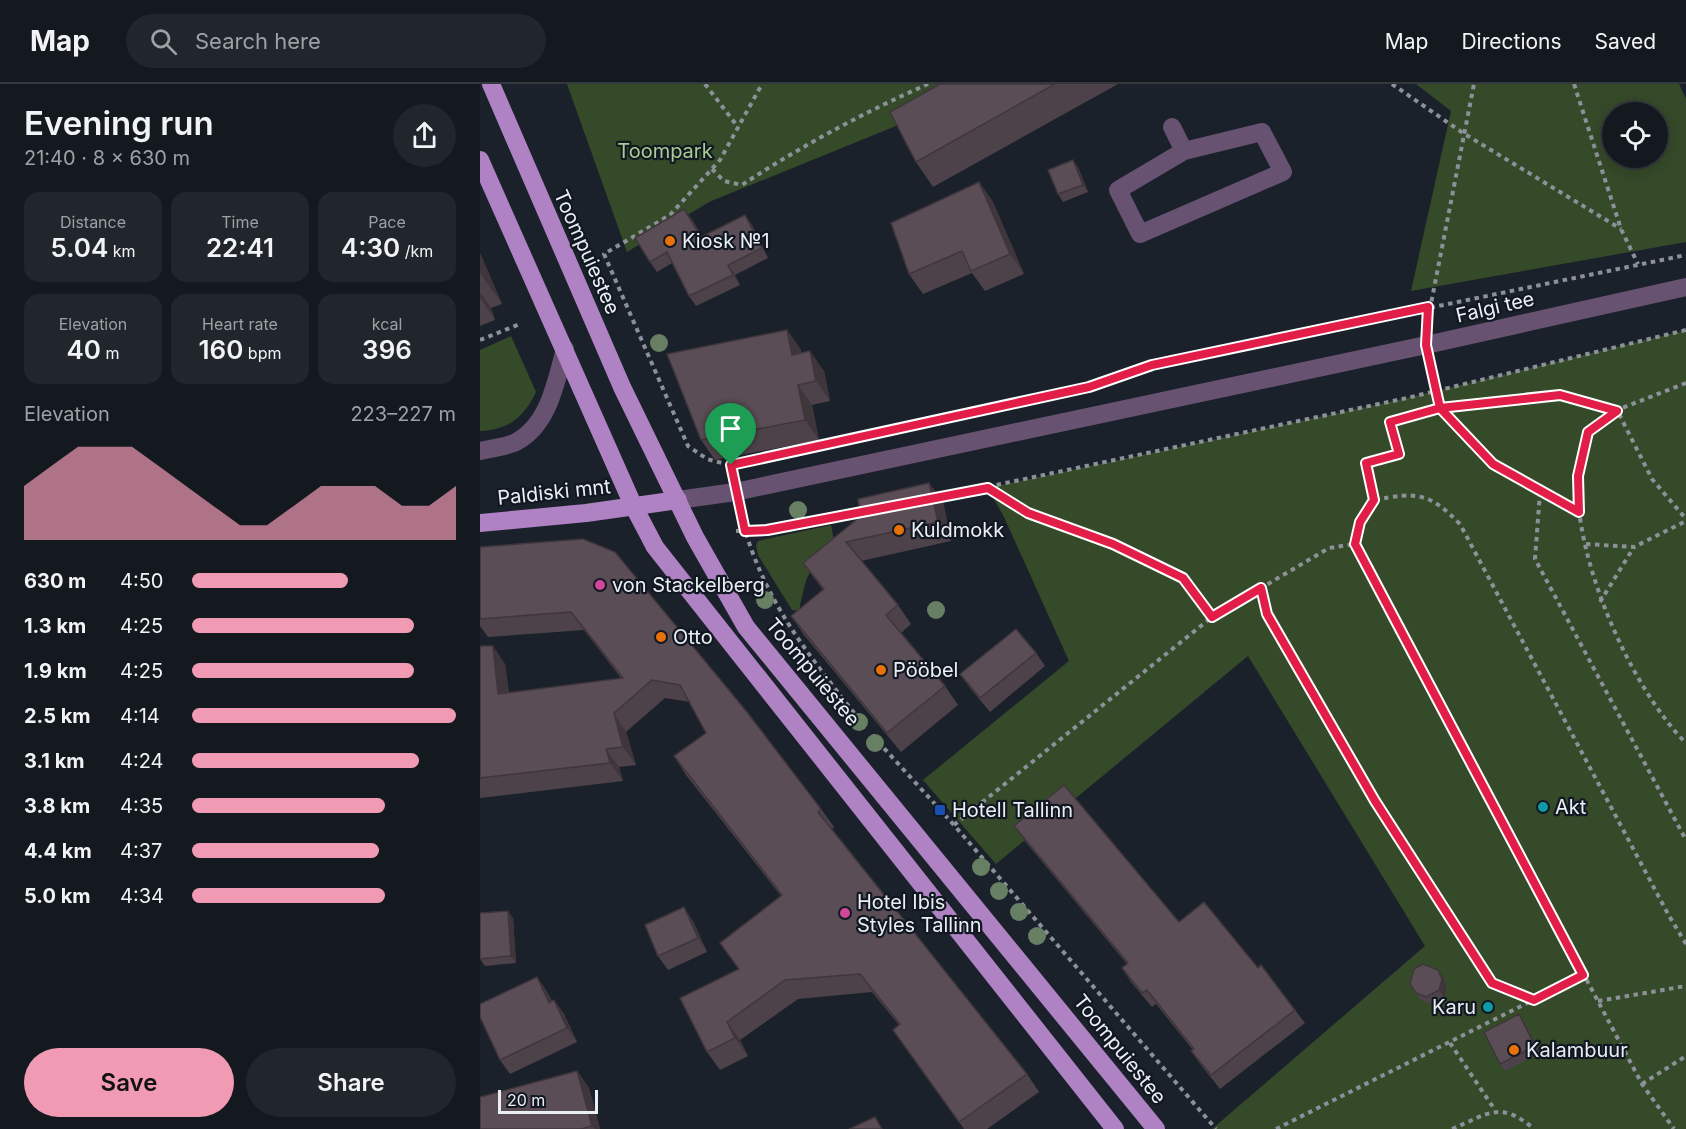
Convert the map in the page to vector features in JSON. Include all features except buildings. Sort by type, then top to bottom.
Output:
[{"type":"main road","name":"Toompuiestee","points":[[491,84],[622,387],[695,537],[746,627],[1156,1129]]},
{"type":"main road","points":[[480,160],[633,505],[655,547],[1115,1129]]},
{"type":"main road","name":"Paldiski mnt","points":[[480,523],[586,513],[678,500]]},
{"type":"street","points":[[1172,127],[1184,151]]},
{"type":"street","points":[[1262,132],[1282,172],[1140,234],[1118,190],[1184,151],[1262,132]]},
{"type":"street","name":"Falgi tee","points":[[678,500],[735,492],[1426,345],[1686,287]]},
{"type":"street","points":[[480,451],[516,442],[537,424],[552,397],[565,349]]},
{"type":"path","points":[[705,84],[738,128]]},
{"type":"path","points":[[742,463],[731,465],[707,459],[688,446],[604,254],[670,214],[712,169],[720,160],[762,84]]},
{"type":"path","points":[[712,169],[724,181],[742,185],[808,143],[882,104],[928,84]]},
{"type":"path","points":[[1392,84],[1463,133],[1621,229]]},
{"type":"path","points":[[1474,84],[1428,307],[1426,345],[1440,408],[1493,464],[1579,512]]},
{"type":"path","points":[[1574,84],[1621,229],[1638,264]]},
{"type":"path","points":[[1077,390],[1152,365],[1686,255]]},
{"type":"path","points":[[480,340],[520,324]]},
{"type":"path","points":[[930,499],[1437,390],[1686,330]]},
{"type":"path","points":[[1686,383],[1617,411],[1588,432],[1578,476],[1579,512],[1600,602],[1635,671],[1677,734],[1686,743]]},
{"type":"path","points":[[1600,602],[1634,547],[1686,520],[1652,479],[1617,411],[1560,395],[1440,408],[1390,422],[1399,454],[1366,463],[1374,500],[1360,522],[1355,544],[1642,1084],[1674,1129]]},
{"type":"path","points":[[731,465],[735,492],[751,554],[793,635],[871,734],[954,825],[1216,1129]]},
{"type":"path","points":[[988,488],[1028,513],[1113,544],[1183,578],[1212,617]]},
{"type":"path","points":[[1540,492],[1535,559],[1686,840]]},
{"type":"path","points":[[1374,500],[1408,494],[1425,498],[1445,508],[1460,524],[1686,944]]},
{"type":"path","points":[[736,531],[767,530],[872,510]]},
{"type":"path","points":[[954,825],[1212,617],[1329,548],[1355,544]]},
{"type":"path","points":[[1587,544],[1634,547]]},
{"type":"path","points":[[1261,588],[1267,614],[1375,801],[1492,983],[1534,1000]]},
{"type":"path","points":[[1276,1129],[1583,975]]},
{"type":"path","points":[[1598,1001],[1686,986]]},
{"type":"path","points":[[1450,1043],[1495,1110]]},
{"type":"path","points":[[1642,1084],[1686,1056]]},
{"type":"path","points":[[1452,1129],[1495,1110],[1518,1116],[1534,1129]]},
{"type":"green space","name":"Toompark","points":[[567,84],[999,84],[709,202],[627,252]]},
{"type":"green space","points":[[1416,84],[1679,84],[1686,99],[1686,242],[1411,291],[1451,111]]},
{"type":"green space","points":[[1686,330],[1686,1129],[1212,1129],[1425,946],[1248,656],[996,864],[923,780],[1069,661],[1004,517],[988,488],[1407,398]]},
{"type":"green space","points":[[511,336],[536,392],[521,415],[507,425],[480,431],[480,350]]},
{"type":"green space","points":[[831,525],[835,546],[809,574],[799,611],[792,610],[758,555],[756,545],[758,541]]},
{"type":"place","name":"Kiosk №1","points":[[670,241]]},
{"type":"place","name":"Kuldmokk","points":[[899,530]]},
{"type":"place","name":"von Stackelberg","points":[[600,585]]},
{"type":"place","name":"Otto","points":[[661,637]]},
{"type":"place","name":"Pööbel","points":[[881,670]]},
{"type":"place","name":"Akt","points":[[1543,807]]},
{"type":"place","name":"Hotell Tallinn","points":[[940,810]]},
{"type":"place","name":"Hotel Ibis Styles Tallinn","points":[[845,913]]},
{"type":"place","name":"Karu","points":[[1488,1007]]},
{"type":"place","name":"Kalambuur","points":[[1514,1050]]},
{"type":"route","points":[[731,465],[745,531],[767,530],[988,488],[1028,513],[1113,544],[1183,578],[1212,617],[1261,588],[1267,614],[1375,801],[1492,983],[1534,1000],[1583,975],[1355,544],[1360,522],[1374,500],[1374,491],[1366,463],[1399,454],[1390,422],[1440,408],[1560,395],[1617,411],[1588,432],[1578,476],[1579,512],[1540,492],[1493,464],[1440,408],[1426,345],[1428,307],[1152,365],[1089,387],[731,465]]}]
